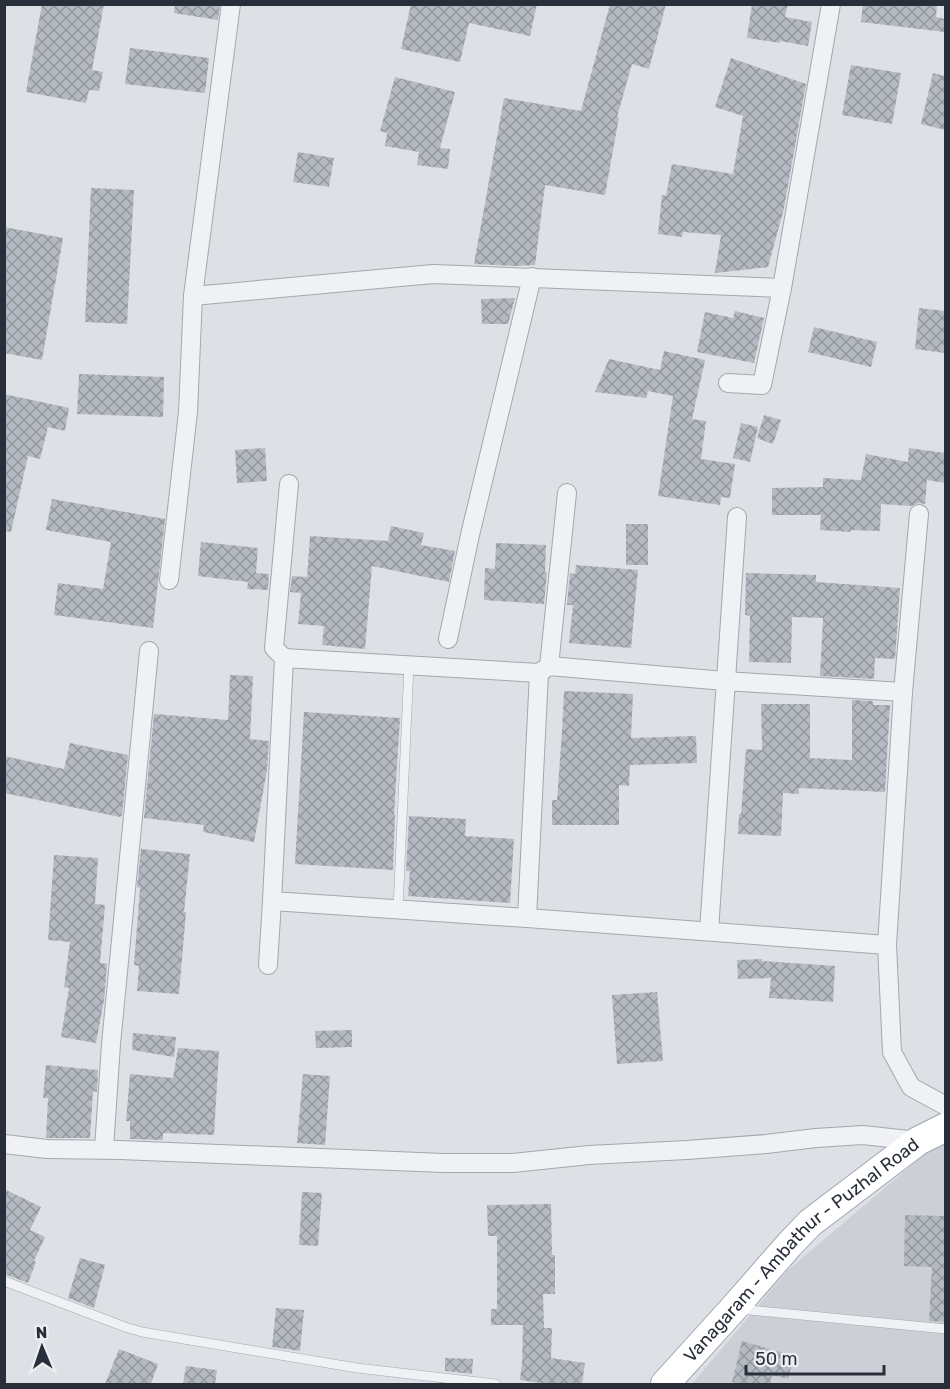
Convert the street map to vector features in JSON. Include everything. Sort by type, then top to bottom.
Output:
[{"type":"main road","name":"Vanagaram - Ambathur - Puzhal Road","points":[[665,1384],[810,1223],[918,1141],[945,1127]]},
{"type":"street","points":[[168,580],[188,412],[194,296],[231,4]]},
{"type":"street","points":[[728,383],[762,385],[782,288],[831,4]]},
{"type":"street","points":[[194,296],[433,274],[782,288]]},
{"type":"street","points":[[448,639],[470,535],[532,278]]},
{"type":"street","points":[[289,483],[274,648],[284,658],[544,670],[903,692]]},
{"type":"street","points":[[527,918],[544,670],[567,493]]},
{"type":"street","points":[[919,514],[903,692],[887,945],[892,1052],[911,1086],[945,1106]]},
{"type":"street","points":[[709,931],[737,517]]},
{"type":"street","points":[[104,1149],[111,1044],[149,651]]},
{"type":"street","points":[[267,965],[284,658]]},
{"type":"street","points":[[272,901],[887,945]]},
{"type":"street","points":[[4,1144],[47,1149],[513,1163],[589,1155],[687,1150],[863,1135],[918,1141]]},
{"type":"lane","points":[[398,909],[409,665]]},
{"type":"lane","points":[[4,1281],[142,1332],[357,1368],[496,1384]]},
{"type":"lane","points":[[733,1309],[945,1329]]},
{"type":"shaded area","points":[[945,1137],[945,1384],[692,1384],[788,1270]]},
{"type":"building","points":[[42,4],[104,4],[92,70],[103,72],[99,91],[89,90],[86,103],[26,92]]},
{"type":"building","points":[[175,4],[220,4],[218,20],[174,13]]},
{"type":"building","points":[[411,4],[537,4],[530,36],[469,23],[460,62],[401,49]]},
{"type":"building","points":[[610,4],[666,4],[649,69],[632,64],[617,117],[619,117],[605,195],[545,185],[535,265],[474,264],[504,98],[581,111]]},
{"type":"building","points":[[752,4],[788,4],[785,17],[812,22],[808,46],[747,38]]},
{"type":"building","points":[[863,4],[937,4],[936,17],[945,19],[945,32],[861,22]]},
{"type":"building","points":[[130,48],[209,58],[205,93],[125,84]]},
{"type":"building","points":[[731,58],[806,84],[784,208],[768,267],[715,273],[721,235],[683,232],[682,237],[658,234],[662,195],[666,196],[672,164],[733,174],[743,116],[715,107]]},
{"type":"building","points":[[851,65],[901,73],[892,124],[842,115]]},
{"type":"building","points":[[933,73],[945,76],[945,130],[921,124]]},
{"type":"building","points":[[395,77],[455,92],[440,148],[450,149],[448,169],[417,165],[419,152],[385,146],[387,133],[380,131]]},
{"type":"building","points":[[298,152],[334,158],[329,187],[293,182]]},
{"type":"building","points":[[91,188],[134,190],[127,324],[85,322]]},
{"type":"building","points":[[4,227],[63,238],[42,360],[4,353]]},
{"type":"building","points":[[515,298],[508,324],[482,324],[481,299]]},
{"type":"building","points":[[919,308],[945,311],[945,353],[915,349]]},
{"type":"building","points":[[735,311],[764,318],[754,363],[697,352],[705,312],[733,318]]},
{"type":"building","points":[[814,327],[877,342],[871,367],[808,352]]},
{"type":"building","points":[[664,351],[705,360],[692,419],[706,421],[701,459],[735,464],[730,498],[721,497],[720,505],[658,496],[673,396],[648,391],[646,398],[595,392],[609,359],[660,370]]},
{"type":"building","points":[[79,374],[164,377],[163,417],[77,414]]},
{"type":"building","points":[[4,394],[69,408],[65,431],[48,427],[40,459],[28,456],[11,532],[4,531]]},
{"type":"building","points":[[764,415],[781,420],[773,444],[757,438]]},
{"type":"building","points":[[741,423],[758,427],[750,462],[733,458]]},
{"type":"building","points":[[265,448],[267,481],[237,483],[235,450]]},
{"type":"building","points":[[909,448],[945,453],[945,483],[927,480],[925,504],[919,503],[911,506],[881,504],[880,531],[820,530],[821,515],[772,515],[772,488],[823,487],[823,478],[861,480],[866,454],[908,462]]},
{"type":"building","points":[[52,499],[165,519],[153,628],[54,615],[58,583],[103,589],[111,542],[46,530]]},
{"type":"building","points":[[626,524],[648,524],[648,565],[626,565]]},
{"type":"building","points":[[391,526],[424,533],[421,545],[455,551],[449,582],[372,566],[365,649],[322,645],[324,626],[298,624],[301,593],[290,592],[292,576],[307,577],[310,536],[388,541]]},
{"type":"building","points":[[201,542],[258,548],[256,573],[269,574],[268,590],[247,589],[248,582],[198,576]]},
{"type":"building","points":[[496,543],[546,545],[545,572],[547,572],[544,604],[484,600],[485,568],[495,569]]},
{"type":"building","points":[[576,565],[638,570],[631,648],[569,643],[573,605],[567,605],[570,573],[575,574]]},
{"type":"building","points":[[746,573],[816,575],[816,582],[900,588],[895,659],[875,658],[874,679],[820,676],[823,618],[792,617],[791,663],[749,662],[750,616],[745,615]]},
{"type":"building","points":[[230,675],[253,676],[250,739],[269,741],[267,770],[254,842],[203,832],[204,825],[144,818],[154,714],[228,720]]},
{"type":"building","points":[[564,691],[633,694],[631,738],[696,736],[697,763],[630,765],[629,786],[619,785],[619,825],[552,825],[552,800],[557,800]]},
{"type":"building","points":[[852,700],[873,701],[873,705],[890,705],[885,792],[799,788],[799,794],[783,793],[781,836],[738,834],[746,749],[762,750],[761,704],[810,704],[810,758],[852,760]]},
{"type":"building","points":[[304,712],[400,718],[393,870],[295,864]]},
{"type":"building","points":[[70,743],[128,755],[120,817],[4,793],[4,756],[64,769]]},
{"type":"building","points":[[409,816],[466,819],[465,836],[514,839],[510,903],[408,896],[410,871],[406,871]]},
{"type":"building","points":[[141,849],[190,854],[179,994],[137,991],[139,966],[134,965]]},
{"type":"building","points":[[54,855],[98,858],[95,904],[105,905],[100,963],[107,964],[104,1000],[96,1043],[61,1037],[69,988],[64,987],[70,942],[48,940]]},
{"type":"building","points":[[762,959],[762,961],[835,966],[833,1002],[769,998],[771,978],[738,979],[737,960]]},
{"type":"building","points":[[657,992],[663,1061],[617,1064],[612,995]]},
{"type":"building","points":[[352,1030],[352,1047],[316,1048],[315,1031]]},
{"type":"building","points":[[133,1033],[176,1037],[174,1057],[132,1050]]},
{"type":"building","points":[[178,1048],[219,1051],[214,1135],[163,1133],[163,1140],[130,1139],[130,1121],[126,1121],[130,1074],[173,1078]]},
{"type":"building","points":[[46,1065],[98,1070],[97,1092],[93,1091],[90,1138],[46,1138],[48,1098],[43,1098]]},
{"type":"building","points":[[303,1074],[330,1076],[325,1145],[297,1143]]},
{"type":"building","points":[[4,1189],[41,1207],[30,1230],[45,1237],[34,1261],[36,1262],[28,1283],[4,1274]]},
{"type":"building","points":[[302,1192],[322,1193],[318,1246],[299,1245]]},
{"type":"building","points":[[551,1204],[555,1294],[543,1294],[544,1328],[552,1328],[551,1358],[585,1363],[582,1384],[548,1384],[520,1380],[523,1325],[491,1325],[491,1309],[497,1309],[497,1236],[488,1236],[487,1205]]},
{"type":"building","points":[[905,1215],[945,1216],[945,1322],[929,1321],[932,1267],[904,1266]]},
{"type":"building","points":[[80,1258],[105,1265],[94,1308],[68,1298]]},
{"type":"building","points":[[276,1308],[304,1310],[300,1351],[272,1347]]},
{"type":"building","points":[[742,1341],[794,1356],[788,1379],[772,1375],[770,1384],[732,1382]]},
{"type":"building","points":[[119,1349],[158,1364],[151,1384],[105,1384]]},
{"type":"building","points":[[445,1358],[473,1359],[472,1374],[445,1371]]},
{"type":"building","points":[[186,1366],[217,1370],[215,1384],[183,1384]]}]
